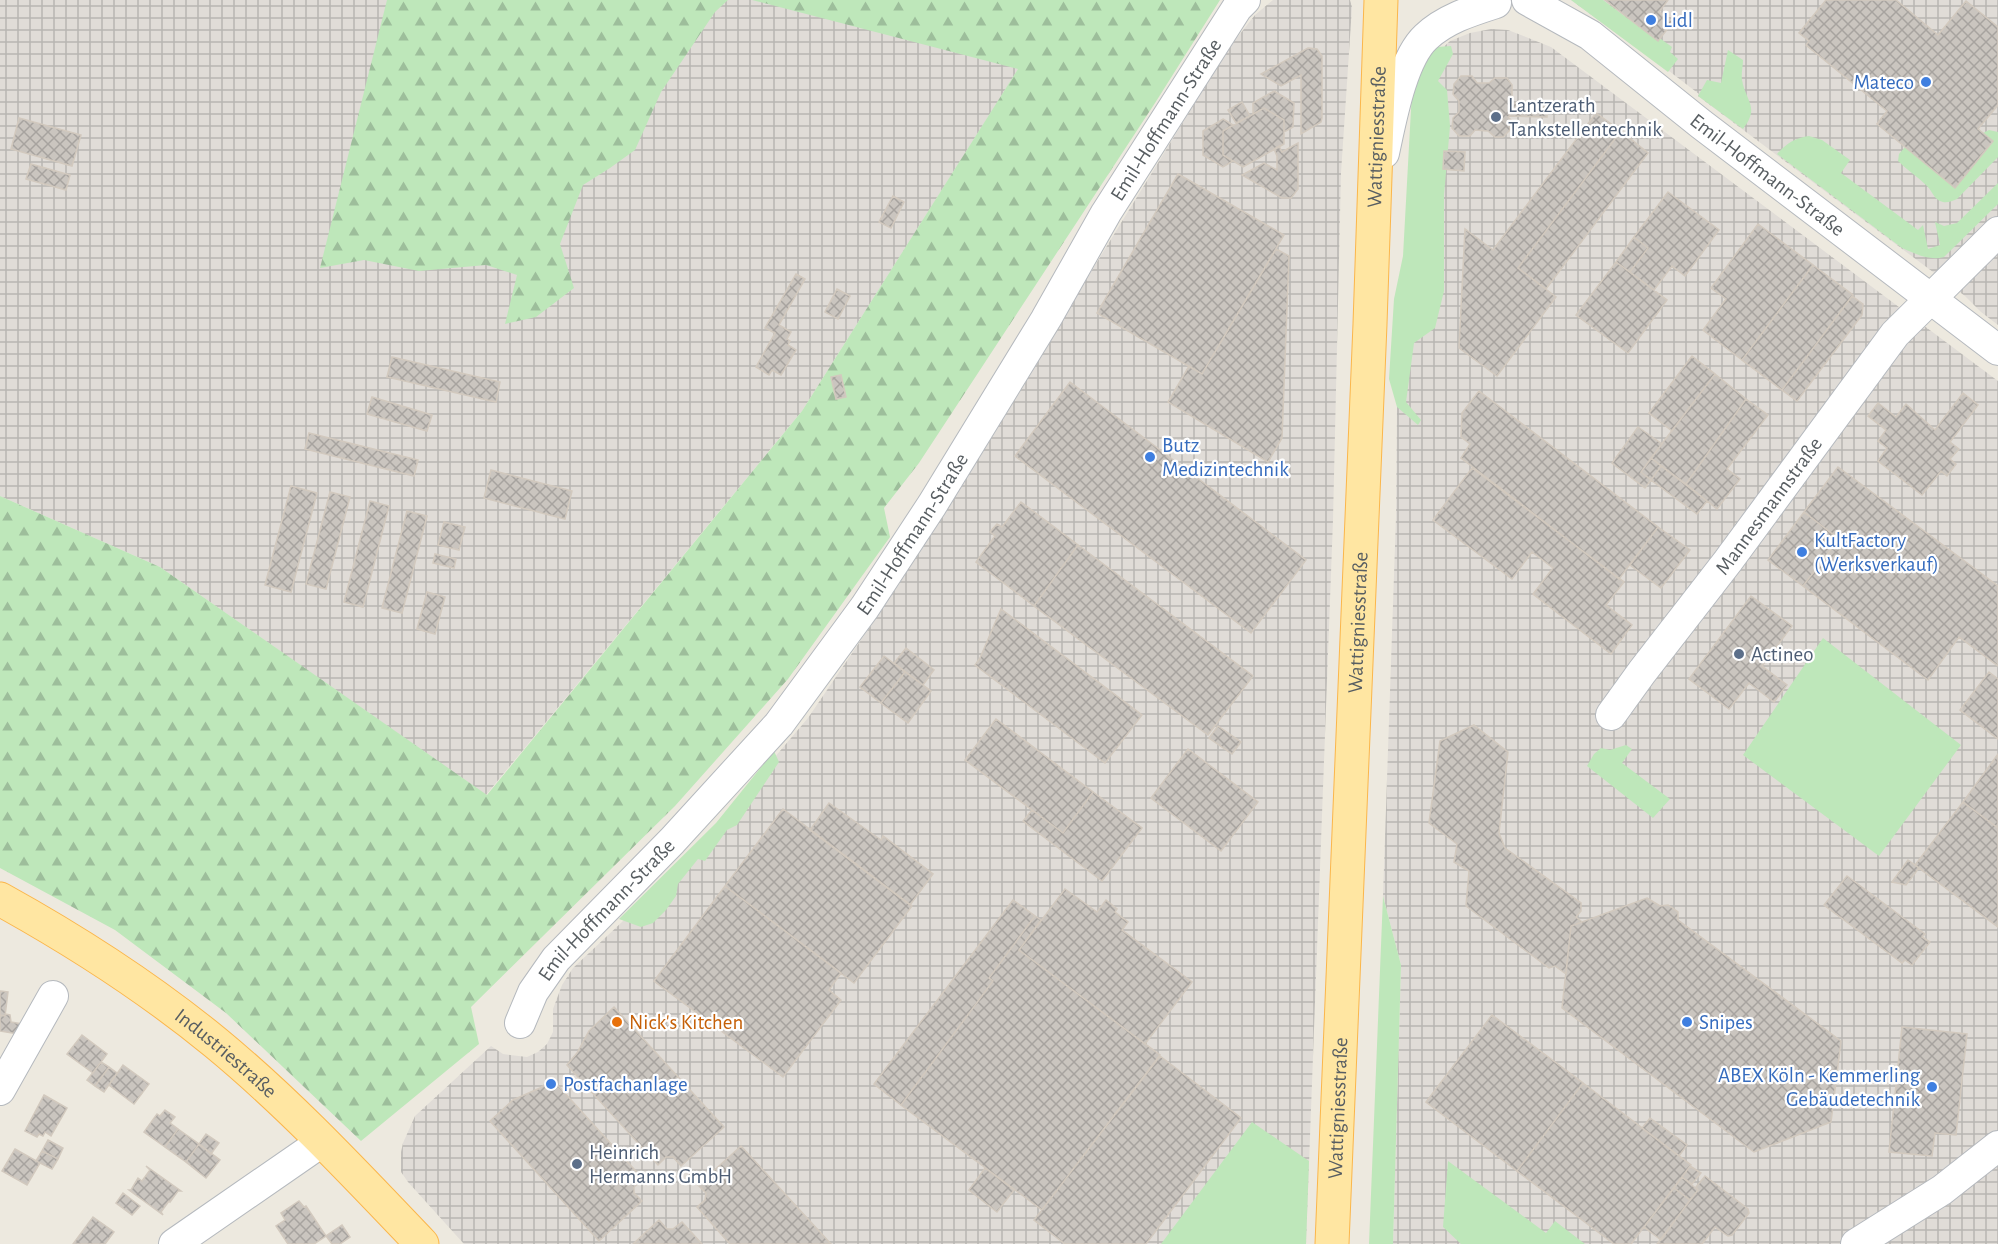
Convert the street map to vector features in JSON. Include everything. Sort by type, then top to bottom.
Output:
[{"type":"main road","name":"Wattigniesstraße","points":[[1332,1244],[1381,0]]},
{"type":"main road","name":"Industriestraße","points":[[0,899],[85,948],[216,1043],[323,1141],[422,1244]]},
{"type":"street","name":"Emil-Hoffmann-Straße","points":[[520,1023],[533,992],[556,959],[672,841],[779,724],[865,607],[943,487],[1046,319],[1106,213],[1202,62],[1245,0]]},
{"type":"street","name":"Emil-Hoffmann-Straße","points":[[1490,1],[1531,2],[1590,35],[1701,124],[1998,350]]},
{"type":"street","points":[[1374,197],[1392,119],[1408,64],[1425,38],[1454,17],[1490,1]]},
{"type":"street","name":"Mannesmannstraße","points":[[1611,715],[1895,334],[1998,232]]},
{"type":"street","points":[[0,1090],[53,996]]},
{"type":"street","points":[[174,1244],[323,1141]]},
{"type":"street","points":[[1856,1244],[1942,1190],[1998,1146]]},
{"type":"shaded area","points":[[0,0],[1062,0],[802,411],[486,795],[160,567],[0,496]]},
{"type":"shaded area","points":[[1273,0],[1350,0],[1352,7],[1341,173],[1333,520],[1306,1244],[464,1244],[401,1172],[403,1143],[415,1116],[491,1046],[503,1054],[527,1057],[538,1052],[547,1044],[553,1032],[553,1009],[562,985],[573,968],[622,922],[723,818],[808,718],[899,584],[1228,49],[1255,15]]},
{"type":"shaded area","points":[[1571,0],[1998,0],[1998,325],[1965,296],[1698,96],[1699,94],[1669,71]]},
{"type":"shaded area","points":[[1491,29],[1508,30],[1551,47],[1998,381],[1998,1244],[1393,1244],[1401,965],[1383,896],[1396,517],[1397,407],[1434,56],[1450,41],[1470,33]]},
{"type":"green space","points":[[387,0],[728,0],[715,12],[661,92],[635,150],[583,185],[560,244],[574,288],[536,317],[505,324],[517,275],[486,265],[419,271],[364,260],[320,268]]},
{"type":"green space","points":[[752,0],[1220,0],[919,463],[884,508],[890,537],[788,679],[675,806],[471,1007],[479,1044],[361,1141],[226,1013],[115,930],[0,868],[0,496],[160,567],[487,795],[802,411],[1018,69]]},
{"type":"green space","points":[[1571,0],[1603,0],[1658,41],[1661,39],[1672,47],[1670,52],[1678,59],[1668,72]]},
{"type":"green space","points":[[1451,46],[1453,54],[1438,81],[1447,90],[1450,126],[1444,195],[1444,291],[1435,328],[1414,343],[1406,402],[1421,420],[1418,425],[1397,407],[1389,379],[1394,299],[1403,256],[1412,91],[1423,61],[1437,47]]},
{"type":"green space","points":[[1728,50],[1743,60],[1742,80],[1751,115],[1743,129],[1698,96],[1707,80],[1721,83]]},
{"type":"green space","points":[[1989,130],[1998,132],[1998,157],[1957,199],[1952,201],[1938,200],[1927,186],[1898,161],[1899,154],[1905,147],[1955,188],[1993,142],[1983,133]]},
{"type":"green space","points":[[1809,136],[1822,140],[1850,160],[1841,173],[1918,230],[1923,225],[1928,249],[1940,245],[1935,222],[1944,226],[1957,223],[1998,183],[1998,204],[1944,257],[1933,258],[1917,255],[1902,248],[1777,154],[1792,142]]},
{"type":"green space","points":[[1823,638],[1961,745],[1879,856],[1743,755]]},
{"type":"green space","points":[[1626,745],[1632,749],[1622,763],[1670,799],[1653,818],[1587,766],[1594,754],[1601,748],[1610,750]]},
{"type":"green space","points":[[774,751],[779,762],[737,825],[727,830],[705,861],[698,859],[678,884],[676,896],[666,910],[653,923],[641,927],[619,919],[716,823]]},
{"type":"green space","points":[[1383,896],[1401,965],[1393,1244],[1369,1244]]},
{"type":"green space","points":[[1252,1122],[1309,1161],[1306,1244],[1161,1244]]},
{"type":"green space","points":[[1448,1161],[1546,1233],[1555,1221],[1585,1244],[1461,1244],[1443,1227]]},
{"type":"building","name":"Lidl","points":[[1605,0],[1668,0],[1659,12],[1673,22],[1658,41]]},
{"type":"building","points":[[1826,0],[1896,0],[1938,35],[1966,1],[1998,27],[1998,105],[1978,129],[1993,141],[1955,188],[1877,124],[1887,111],[1806,45],[1809,41],[1799,33]]},
{"type":"building","points":[[1308,48],[1317,49],[1322,56],[1322,118],[1321,122],[1301,134],[1301,75],[1281,86],[1261,74]]},
{"type":"building","points":[[1461,76],[1472,76],[1477,83],[1489,83],[1495,78],[1507,78],[1512,85],[1512,97],[1508,100],[1510,130],[1503,137],[1495,137],[1488,131],[1475,130],[1470,136],[1459,136],[1452,128],[1453,118],[1459,112],[1459,101],[1453,94],[1454,84]]},
{"type":"building","points":[[1274,91],[1294,103],[1293,127],[1284,132],[1284,120],[1264,108],[1253,114],[1253,103]]},
{"type":"building","points":[[1242,102],[1250,116],[1236,123],[1228,110]]},
{"type":"building","points":[[1510,103],[1548,104],[1547,117],[1510,116]]},
{"type":"building","points":[[1264,108],[1284,120],[1284,144],[1243,167],[1223,155],[1223,131]]},
{"type":"building","points":[[1596,113],[1621,131],[1518,268],[1556,297],[1497,376],[1459,348],[1465,229],[1493,250]]},
{"type":"building","points":[[19,118],[81,135],[72,166],[11,149]]},
{"type":"building","points":[[1223,119],[1233,125],[1223,131],[1223,155],[1233,161],[1223,167],[1203,155],[1203,131]]},
{"type":"building","points":[[1621,131],[1648,153],[1546,289],[1518,268]]},
{"type":"building","points":[[1298,143],[1298,189],[1291,198],[1282,198],[1242,175],[1264,163],[1277,170],[1277,156],[1274,149],[1279,146],[1282,152]]},
{"type":"building","points":[[1444,151],[1465,152],[1464,171],[1443,169]]},
{"type":"building","points":[[31,164],[70,175],[66,190],[26,179]]},
{"type":"building","points":[[1178,174],[1284,235],[1202,374],[1097,313]]},
{"type":"building","points":[[1668,192],[1719,230],[1685,276],[1672,266],[1654,290],[1630,272],[1648,248],[1634,237]]},
{"type":"building","points":[[893,196],[904,202],[891,228],[879,222]]},
{"type":"building","points":[[1758,224],[1813,265],[1742,360],[1703,330],[1726,299],[1711,288]]},
{"type":"building","points":[[1634,237],[1648,248],[1630,272],[1616,262]]},
{"type":"building","points":[[1276,249],[1289,256],[1282,438],[1268,462],[1168,402],[1189,366],[1202,374]]},
{"type":"building","points":[[1616,262],[1667,300],[1628,353],[1576,315]]},
{"type":"building","points":[[1813,265],[1853,295],[1782,390],[1742,360]]},
{"type":"building","points":[[796,274],[805,279],[779,325],[791,332],[787,339],[790,341],[788,345],[796,350],[781,375],[772,370],[769,375],[756,367],[775,333],[765,328]]},
{"type":"building","points":[[837,289],[850,296],[838,319],[825,312]]},
{"type":"building","points":[[1852,296],[1863,304],[1862,315],[1797,401],[1782,390]]},
{"type":"building","points":[[1692,356],[1715,374],[1672,431],[1649,413]]},
{"type":"building","points":[[392,357],[500,382],[496,402],[387,377]]},
{"type":"building","points":[[1715,374],[1746,399],[1686,484],[1651,458]]},
{"type":"building","points":[[841,375],[846,397],[836,399],[831,377]]},
{"type":"building","points":[[1070,382],[1306,560],[1251,633],[1015,456]]},
{"type":"building","points":[[1479,391],[1658,527],[1619,579],[1461,458],[1470,444],[1461,437],[1462,413]]},
{"type":"building","points":[[1963,393],[1978,405],[1950,442],[1959,449],[1950,459],[1956,464],[1947,476],[1941,471],[1922,495],[1878,461],[1887,448],[1878,441],[1886,430],[1868,416],[1878,403],[1896,417],[1906,404],[1935,430]]},
{"type":"building","points":[[372,397],[432,415],[427,431],[367,414]]},
{"type":"building","points":[[1746,399],[1768,415],[1727,469],[1740,479],[1717,509],[1686,484]]},
{"type":"building","points":[[1638,427],[1662,444],[1641,472],[1651,480],[1645,488],[1612,463]]},
{"type":"building","points":[[309,433],[418,460],[414,476],[305,449]]},
{"type":"building","points":[[1651,458],[1661,466],[1651,480],[1641,472]]},
{"type":"building","points":[[1661,466],[1707,501],[1697,514],[1651,480]]},
{"type":"building","points":[[1838,467],[1998,586],[1998,666],[1959,637],[1928,680],[1803,586],[1839,539],[1804,512]]},
{"type":"building","points":[[1472,468],[1624,582],[1606,605],[1632,625],[1611,654],[1533,594],[1553,568],[1532,552],[1512,579],[1433,520]]},
{"type":"building","points":[[491,470],[572,491],[565,519],[484,498]]},
{"type":"building","points":[[291,486],[317,493],[291,592],[265,585]]},
{"type":"building","points":[[330,492],[350,497],[326,589],[306,584]]},
{"type":"building","points":[[370,501],[389,506],[363,607],[344,602]]},
{"type":"building","points":[[1021,502],[1078,545],[1034,606],[976,562],[995,536],[990,532],[997,524],[1002,527]]},
{"type":"building","points":[[407,511],[427,516],[402,613],[382,608]]},
{"type":"building","points":[[1804,512],[1839,539],[1803,586],[1768,560]]},
{"type":"building","points":[[444,522],[465,527],[459,550],[438,545]]},
{"type":"building","points":[[1658,527],[1690,550],[1661,588],[1630,565]]},
{"type":"building","points":[[1078,545],[1253,676],[1208,735],[1034,606]]},
{"type":"building","points":[[435,554],[456,559],[454,568],[433,563]]},
{"type":"building","points":[[427,592],[445,597],[435,634],[417,629]]},
{"type":"building","points":[[1751,596],[1792,626],[1762,666],[1787,685],[1774,702],[1749,683],[1729,709],[1689,679]]},
{"type":"building","points":[[1001,609],[1142,715],[1105,763],[975,665]]},
{"type":"building","points":[[906,648],[934,670],[923,685],[894,663]]},
{"type":"building","points":[[884,656],[905,672],[881,703],[860,687]]},
{"type":"building","points":[[905,672],[931,691],[908,723],[881,703]]},
{"type":"building","points":[[1989,672],[1998,679],[1998,739],[1960,710]]},
{"type":"building","points":[[996,719],[1093,792],[1063,833],[965,760]]},
{"type":"building","points":[[1474,725],[1508,752],[1499,833],[1505,848],[1581,903],[1581,911],[1576,917],[1582,922],[1571,926],[1566,974],[1555,966],[1549,968],[1466,906],[1469,871],[1454,862],[1457,844],[1429,823],[1440,741]]},
{"type":"building","points":[[1218,726],[1241,742],[1232,754],[1209,738]]},
{"type":"building","points":[[1188,749],[1258,802],[1221,851],[1151,798]]},
{"type":"building","points":[[1998,754],[1998,828],[1963,802]]},
{"type":"building","points":[[1093,792],[1142,828],[1102,881],[1023,821],[1032,810],[1063,833]]},
{"type":"building","points":[[1963,802],[1998,828],[1998,927],[1915,865]]},
{"type":"building","points":[[829,803],[881,840],[883,836],[933,874],[910,905],[810,830]]},
{"type":"building","points":[[783,809],[912,906],[854,983],[725,886]]},
{"type":"building","points":[[1908,860],[1919,868],[1906,885],[1892,882]]},
{"type":"building","points":[[1847,876],[1925,934],[1922,937],[1930,942],[1912,965],[1905,960],[1902,963],[1824,905]]},
{"type":"building","points":[[725,886],[841,973],[829,990],[841,1000],[783,1077],[654,981]]},
{"type":"building","points":[[1065,889],[1097,912],[1106,900],[1117,909],[1115,912],[1128,922],[1122,930],[1192,982],[1145,1044],[1019,950]]},
{"type":"building","points":[[1647,898],[1660,906],[1668,905],[1678,912],[1678,920],[1841,1041],[1831,1122],[1754,1152],[1562,1008],[1571,926]]},
{"type":"building","points":[[1013,900],[1035,916],[989,978],[993,981],[901,1105],[874,1084]]},
{"type":"building","points":[[1035,916],[1041,920],[1019,950],[1160,1055],[1042,1210],[901,1105],[993,981],[989,978]]},
{"type":"building","points":[[0,991],[8,992],[5,1016],[0,1015]]},
{"type":"building","points":[[614,1007],[724,1127],[681,1166],[673,1157],[666,1157],[658,1165],[567,1065],[577,1053],[589,1031]]},
{"type":"building","points":[[5,1014],[10,1015],[11,1022],[23,1024],[18,1034],[0,1031],[0,1015],[5,1016]]},
{"type":"building","points":[[1492,1015],[1583,1083],[1517,1171],[1426,1102]]},
{"type":"building","points":[[1902,1027],[1967,1034],[1956,1135],[1935,1133],[1932,1156],[1889,1152]]},
{"type":"building","points":[[82,1035],[107,1054],[93,1073],[67,1054]]},
{"type":"building","points":[[1160,1056],[1241,1118],[1146,1244],[1065,1244],[1034,1220]]},
{"type":"building","points":[[101,1062],[109,1067],[95,1086],[87,1080]]},
{"type":"building","points":[[123,1065],[149,1084],[134,1104],[109,1085]]},
{"type":"building","points":[[109,1067],[117,1073],[104,1092],[95,1086]]},
{"type":"building","points":[[552,1079],[643,1179],[634,1187],[634,1193],[642,1201],[599,1241],[490,1121],[513,1100],[540,1088]]},
{"type":"building","points":[[1583,1083],[1691,1165],[1631,1244],[1614,1244],[1517,1171]]},
{"type":"building","points":[[44,1095],[67,1108],[51,1136],[45,1132],[43,1136],[39,1134],[37,1137],[25,1131]]},
{"type":"building","points":[[165,1110],[175,1117],[170,1123],[178,1129],[165,1147],[144,1132],[157,1114],[160,1116]]},
{"type":"building","points":[[1650,1118],[1687,1145],[1679,1156],[1642,1128]]},
{"type":"building","points":[[178,1129],[199,1144],[186,1162],[165,1147]]},
{"type":"building","points":[[206,1134],[219,1143],[211,1154],[199,1144]]},
{"type":"building","points":[[48,1140],[63,1148],[58,1159],[42,1151]]},
{"type":"building","points":[[199,1144],[220,1160],[206,1178],[186,1162]]},
{"type":"building","points":[[741,1146],[831,1244],[730,1244],[697,1207],[705,1200],[706,1193],[698,1185]]},
{"type":"building","points":[[15,1149],[40,1163],[27,1185],[2,1171]]},
{"type":"building","points":[[42,1151],[58,1159],[52,1169],[36,1161]]},
{"type":"building","points":[[146,1166],[181,1191],[178,1191],[169,1201],[161,1212],[163,1215],[129,1190],[138,1178],[142,1181],[150,1170]]},
{"type":"building","points":[[1690,1166],[1701,1173],[1692,1184],[1682,1177]]},
{"type":"building","points":[[985,1168],[1014,1190],[997,1212],[969,1190]]},
{"type":"building","points":[[1705,1176],[1748,1209],[1749,1213],[1732,1235],[1728,1236],[1715,1227],[1702,1244],[1657,1244],[1698,1190],[1696,1187]]},
{"type":"building","points":[[1682,1177],[1698,1190],[1690,1200],[1674,1188]]},
{"type":"building","points":[[1674,1188],[1690,1200],[1661,1240],[1644,1227]]},
{"type":"building","points":[[123,1193],[140,1206],[132,1215],[116,1203]]},
{"type":"building","points":[[299,1201],[304,1207],[306,1206],[326,1236],[314,1244],[288,1244],[276,1226],[285,1220],[281,1213]]},
{"type":"building","points":[[93,1217],[114,1232],[105,1244],[73,1244]]},
{"type":"building","points":[[659,1220],[667,1229],[673,1229],[682,1222],[702,1244],[633,1244]]},
{"type":"building","points":[[342,1225],[350,1237],[340,1244],[332,1244],[326,1236]]},
{"type":"place","name":"Lidl","points":[[1651,20]]},
{"type":"place","name":"Mateco","points":[[1926,82]]},
{"type":"place","name":"Lantzerath Tankstellentechnik","points":[[1496,117]]},
{"type":"place","name":"Butz Medizintechnik","points":[[1150,457]]},
{"type":"place","name":"KultFactory (Werksverkauf)","points":[[1802,552]]},
{"type":"place","name":"Actineo","points":[[1739,654]]},
{"type":"place","name":"Nick's Kitchen","points":[[617,1022]]},
{"type":"place","name":"Snipes","points":[[1687,1022]]},
{"type":"place","name":"Postfachanlage","points":[[551,1084]]},
{"type":"place","name":"ABEX Köln - Kemmerling Gebäudetechnik","points":[[1932,1087]]},
{"type":"place","name":"Heinrich Hermanns GmbH","points":[[577,1164]]}]
